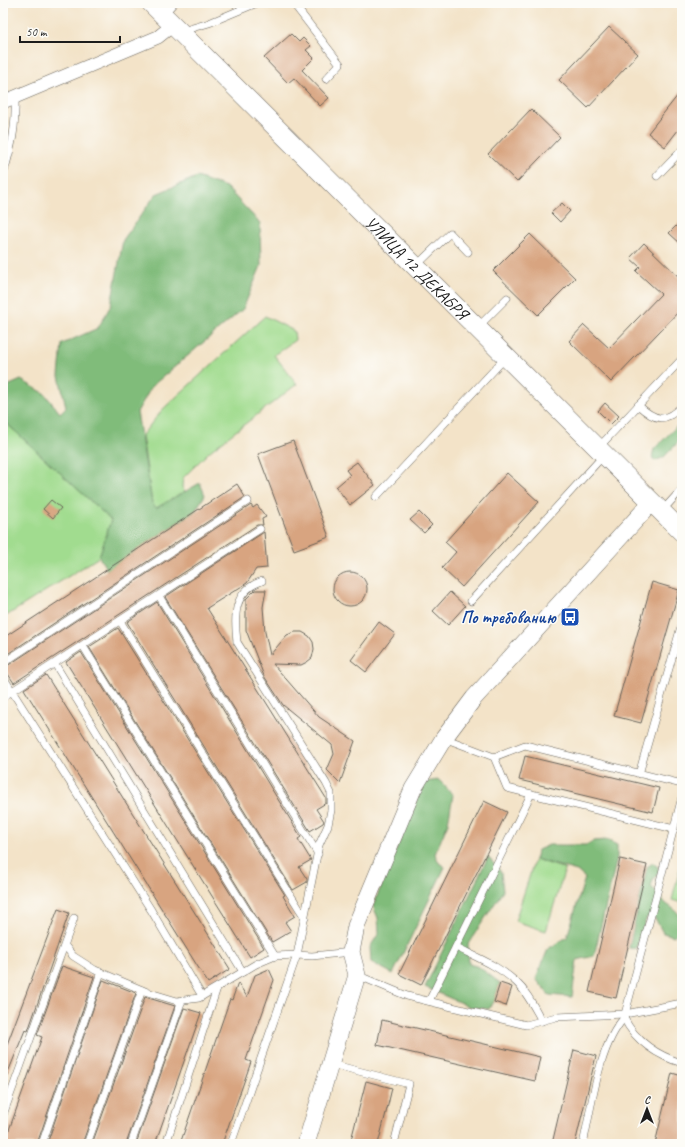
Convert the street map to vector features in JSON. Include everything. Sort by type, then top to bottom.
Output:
[{"type":"main road","name":"УЛИЦА 12 ДЕКАБРЯ","points":[[168,16],[414,268],[477,328],[682,532]]},
{"type":"street","points":[[3,102],[158,37],[168,16]]},
{"type":"street","points":[[306,1144],[357,975],[351,952],[356,926],[377,871],[413,789],[444,738],[474,698],[656,507]]},
{"type":"lane","points":[[168,16],[208,23],[257,3]]},
{"type":"lane","points":[[292,3],[340,64],[326,79]]},
{"type":"lane","points":[[3,175],[16,122],[15,97]]},
{"type":"lane","points":[[657,176],[682,150]]},
{"type":"lane","points":[[414,268],[450,233],[468,252]]},
{"type":"lane","points":[[477,328],[507,298]]},
{"type":"lane","points":[[376,497],[506,357]]},
{"type":"lane","points":[[471,601],[601,452],[638,405],[682,359]]},
{"type":"lane","points":[[638,405],[648,414],[658,418],[667,418],[682,406]]},
{"type":"lane","points":[[656,507],[682,489]]},
{"type":"lane","points":[[3,663],[248,501]]},
{"type":"lane","points":[[3,697],[260,529]]},
{"type":"lane","points":[[231,1144],[297,955],[318,854],[331,810],[331,793],[237,642],[234,617],[240,599],[253,584],[262,581]]},
{"type":"lane","points":[[159,596],[318,854]]},
{"type":"lane","points":[[120,621],[305,918]]},
{"type":"lane","points":[[639,774],[682,623]]},
{"type":"lane","points":[[82,646],[275,956]]},
{"type":"lane","points":[[55,664],[243,972]]},
{"type":"lane","points":[[3,677],[151,910],[202,996]]},
{"type":"lane","points":[[444,738],[494,757],[525,745],[682,784]]},
{"type":"lane","points":[[494,757],[507,788],[674,829]]},
{"type":"lane","points":[[429,1001],[531,794]]},
{"type":"lane","points":[[583,1144],[603,1055],[610,1036],[625,1016],[674,829],[679,817],[682,797]]},
{"type":"lane","points":[[3,1115],[74,918]]},
{"type":"lane","points":[[65,946],[73,956],[101,972],[142,990],[177,1001],[202,996],[256,964],[275,956],[312,956],[351,952]]},
{"type":"lane","points":[[456,947],[493,966],[516,982],[527,995],[542,1021]]},
{"type":"lane","points":[[42,1144],[101,972]]},
{"type":"lane","points":[[357,975],[407,996],[526,1025],[556,1017],[581,1014],[625,1016],[682,1004]]},
{"type":"lane","points":[[166,1144],[217,988]]},
{"type":"lane","points":[[87,1144],[142,990]]},
{"type":"lane","points":[[131,1144],[182,1000]]},
{"type":"lane","points":[[625,1016],[632,1032],[648,1046],[667,1059],[682,1063]]},
{"type":"lane","points":[[331,1064],[409,1084],[394,1144]]},
{"type":"green space","points":[[197,177],[226,187],[260,223],[261,266],[243,309],[152,386],[137,412],[152,503],[156,508],[200,483],[205,495],[195,511],[107,570],[99,557],[111,520],[3,420],[3,388],[21,380],[44,393],[60,413],[66,407],[59,376],[62,344],[98,328],[111,305],[123,240],[156,194]]},
{"type":"green space","points":[[265,316],[294,331],[295,340],[274,355],[297,384],[210,451],[183,478],[182,487],[195,511],[169,529],[152,503],[142,435],[163,409]]},
{"type":"green space","points":[[3,420],[111,520],[99,557],[3,618]]},
{"type":"green space","points":[[682,421],[682,438],[664,457],[655,461],[652,457],[654,449]]},
{"type":"green space","points":[[439,780],[453,795],[448,823],[435,854],[439,863],[445,867],[393,974],[371,962],[370,947],[379,933],[378,918],[373,906],[424,782]]},
{"type":"green space","points":[[607,840],[617,845],[617,858],[594,956],[577,960],[572,997],[549,995],[536,979],[548,949],[567,937],[585,878],[577,871],[535,859],[538,850],[549,845],[586,845],[593,841]]},
{"type":"green space","points":[[488,857],[501,872],[503,891],[468,944],[469,964],[479,967],[500,983],[494,1002],[489,1009],[470,1007],[425,987]]},
{"type":"green space","points":[[535,859],[565,869],[546,931],[515,921]]},
{"type":"green space","points":[[682,860],[682,903],[672,900]]},
{"type":"green space","points":[[653,863],[658,867],[659,872],[653,880],[651,887],[665,903],[679,914],[682,922],[682,928],[674,936],[663,933],[655,918],[647,917],[636,949],[629,948],[647,867]]},
{"type":"building","points":[[609,27],[638,54],[588,108],[559,80]]},
{"type":"building","points":[[291,34],[299,42],[303,38],[311,46],[306,50],[314,58],[302,70],[329,98],[320,106],[294,78],[288,83],[264,58]]},
{"type":"building","points":[[682,90],[682,125],[665,147],[648,133]]},
{"type":"building","points":[[531,109],[560,137],[517,182],[488,154]]},
{"type":"building","points":[[562,203],[570,211],[560,222],[551,213]]},
{"type":"building","points":[[682,220],[682,245],[669,233]]},
{"type":"building","points":[[530,234],[575,278],[538,315],[493,271]]},
{"type":"building","points":[[644,243],[682,280],[682,308],[611,382],[569,341],[584,325],[609,348],[661,294],[636,271],[640,267],[630,258]]},
{"type":"building","points":[[605,403],[619,416],[611,424],[598,411]]},
{"type":"building","points":[[293,441],[329,537],[294,550],[258,454]]},
{"type":"building","points":[[357,462],[375,485],[350,505],[336,487],[350,475],[346,470]]},
{"type":"building","points":[[507,473],[539,502],[462,587],[442,568],[456,552],[445,542]]},
{"type":"building","points":[[237,484],[245,497],[3,657],[3,638]]},
{"type":"building","points":[[51,500],[61,508],[53,518],[43,509]]},
{"type":"building","points":[[251,505],[253,508],[257,505],[266,517],[262,519],[263,525],[257,525],[14,683],[4,668]]},
{"type":"building","points":[[419,512],[432,525],[424,533],[410,520]]},
{"type":"building","points":[[264,532],[267,568],[256,569],[247,583],[207,608],[326,798],[326,803],[316,809],[324,821],[310,831],[165,597]]},
{"type":"building","points":[[350,572],[362,577],[367,589],[362,601],[350,606],[338,601],[333,589],[338,577]]},
{"type":"building","points":[[652,582],[679,590],[641,723],[614,716]]},
{"type":"building","points":[[255,590],[266,590],[263,607],[265,632],[270,655],[287,635],[295,632],[302,632],[309,636],[313,642],[314,649],[312,658],[307,662],[301,665],[273,664],[319,717],[355,741],[340,783],[327,770],[334,754],[332,745],[283,705],[264,676],[246,630],[246,599]]},
{"type":"building","points":[[450,592],[465,606],[448,625],[433,611]]},
{"type":"building","points":[[157,602],[301,837],[298,839],[311,860],[299,867],[307,879],[307,882],[293,890],[127,622]]},
{"type":"building","points":[[379,622],[395,634],[366,672],[351,660]]},
{"type":"building","points":[[118,628],[285,895],[283,896],[295,916],[285,922],[291,931],[272,942],[89,647]]},
{"type":"building","points":[[81,652],[264,948],[250,957],[66,662]]},
{"type":"building","points":[[46,675],[230,969],[208,983],[24,689]]},
{"type":"building","points":[[525,756],[659,788],[653,812],[519,780]]},
{"type":"building","points":[[484,801],[507,812],[421,985],[399,974]]},
{"type":"building","points":[[620,859],[647,865],[616,998],[589,992]]},
{"type":"building","points":[[58,909],[69,913],[28,1031],[25,1030],[3,1085],[3,1055]]},
{"type":"building","points":[[62,966],[94,977],[37,1144],[4,1144],[42,1037],[37,1035]]},
{"type":"building","points":[[269,969],[274,980],[246,1060],[251,1062],[222,1144],[180,1144],[230,999],[232,1000],[238,983],[247,997],[255,975]]},
{"type":"building","points":[[103,980],[136,993],[82,1144],[47,1144]]},
{"type":"building","points":[[500,983],[512,987],[506,1006],[494,1002]]},
{"type":"building","points":[[145,997],[175,1006],[126,1144],[92,1144]]},
{"type":"building","points":[[184,1008],[201,1013],[155,1144],[136,1144]]},
{"type":"building","points":[[382,1020],[540,1057],[535,1081],[377,1045]]},
{"type":"building","points":[[574,1050],[596,1056],[575,1144],[552,1144]]},
{"type":"building","points":[[672,1073],[682,1076],[682,1137],[680,1144],[655,1144]]},
{"type":"building","points":[[366,1081],[392,1088],[388,1105],[378,1144],[350,1144]]},
{"type":"place","name":"По требованию","points":[[570,617]]}]
